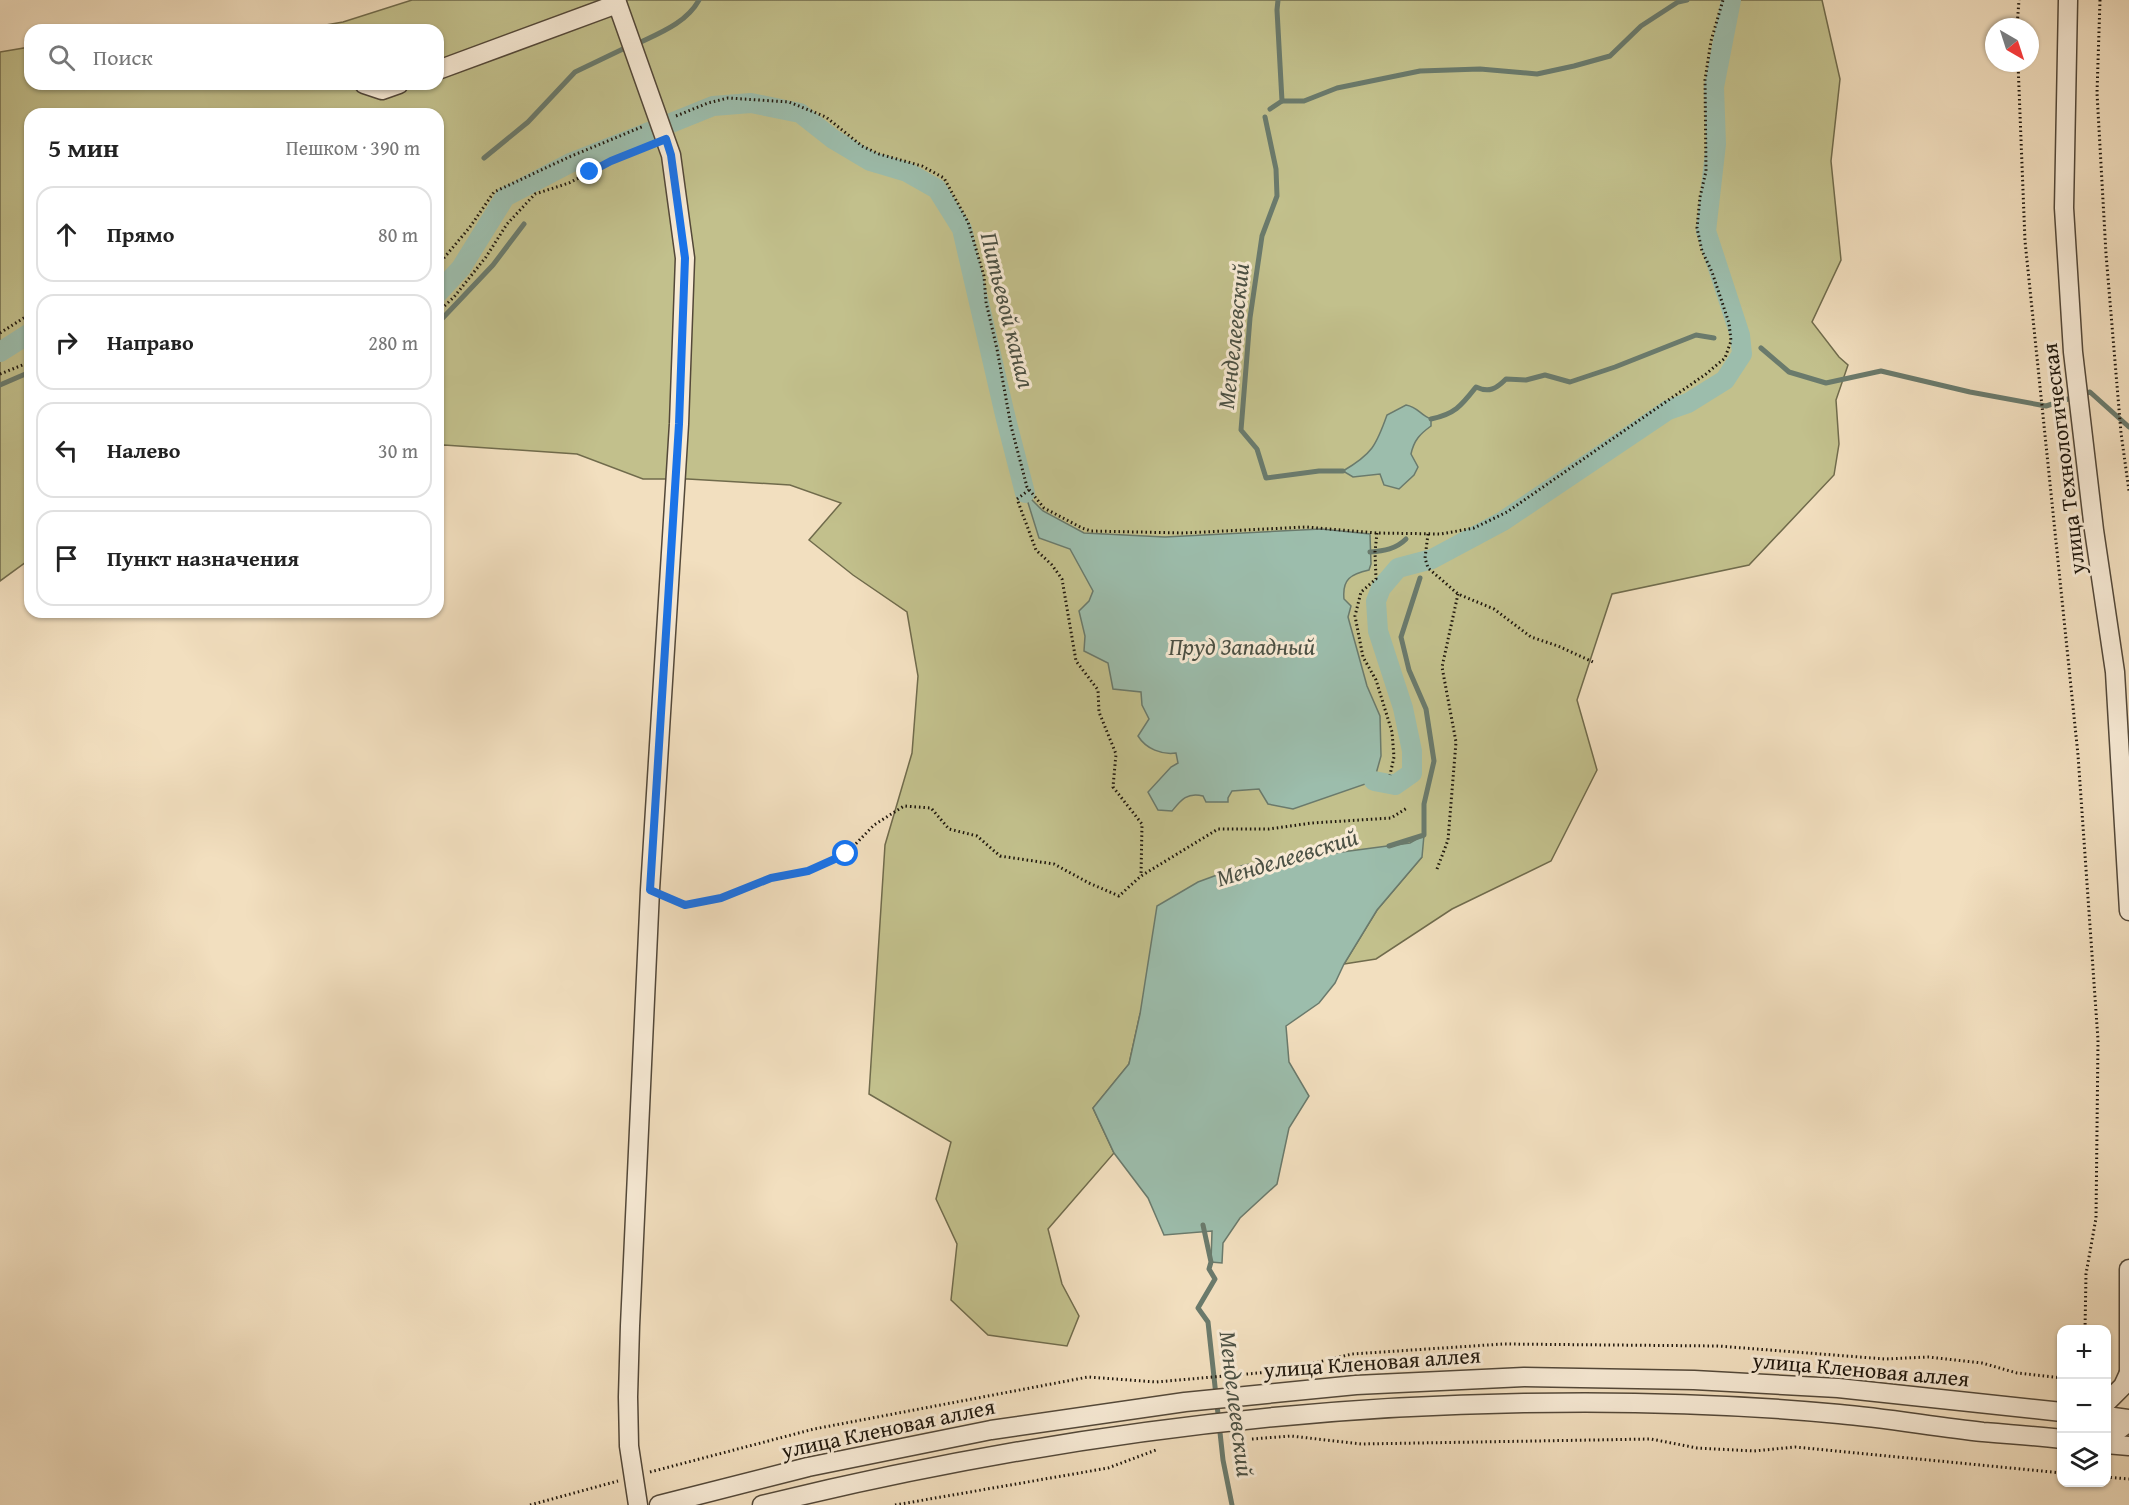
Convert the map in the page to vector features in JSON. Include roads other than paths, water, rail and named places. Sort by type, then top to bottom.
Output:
[{"type":"street","name":"улица Технологическая","points":[[2068,0],[2064,208],[2071,319],[2094,530],[2115,672],[2129,911]]},
{"type":"street","points":[[444,68],[617,2],[671,155],[685,258],[679,424],[650,890],[628,1385],[629,1446],[638,1505]]},
{"type":"street","points":[[2111,1398],[2123,1386],[2129,1375],[2129,1269]]},
{"type":"street","name":"улица Кленовая аллея","points":[[659,1505],[808,1467],[991,1430],[1185,1401],[1261,1393],[1431,1381],[1524,1377],[1739,1382],[1838,1388],[2057,1412]]},
{"type":"street","name":"улица Кленовая аллея","points":[[762,1505],[996,1455],[1188,1427],[1432,1406],[1524,1403],[1624,1404],[1836,1413],[1980,1432],[2057,1439]]},
{"type":"street","points":[[2111,1417],[2129,1420]]},
{"type":"street","points":[[2111,1433],[2129,1420]]},
{"type":"street","points":[[2111,1444],[2129,1446]]},
{"type":"water","points":[[1406,405],[1431,419],[1431,426],[1418,438],[1412,449],[1411,454],[1418,467],[1414,475],[1399,489],[1384,485],[1380,474],[1353,477],[1343,471],[1372,448],[1387,415]]},
{"type":"water","name":"Пруд Западный","points":[[1025,493],[1043,511],[1084,533],[1165,537],[1321,529],[1370,534],[1371,564],[1369,570],[1349,578],[1346,582],[1344,599],[1351,606],[1348,617],[1367,686],[1380,716],[1381,756],[1374,781],[1293,809],[1268,804],[1259,789],[1232,791],[1228,802],[1206,802],[1203,796],[1193,795],[1182,800],[1172,811],[1158,810],[1148,792],[1171,767],[1178,763],[1176,753],[1155,750],[1141,741],[1138,736],[1149,719],[1142,705],[1141,692],[1113,689],[1108,663],[1084,651],[1085,636],[1079,611],[1089,601],[1093,591],[1070,549],[1039,538]]},
{"type":"water","points":[[1424,835],[1422,857],[1377,910],[1335,983],[1319,1003],[1286,1026],[1289,1062],[1309,1096],[1289,1128],[1277,1184],[1240,1218],[1223,1243],[1222,1263],[1211,1262],[1212,1231],[1164,1235],[1148,1198],[1114,1153],[1093,1108],[1129,1064],[1140,1014],[1157,906],[1198,882],[1244,865],[1410,843]]},
{"type":"waterway","points":[[639,43],[681,20],[699,0]]},
{"type":"waterway","name":"Менделеевский","points":[[1270,109],[1282,101],[1278,0]]},
{"type":"waterway","points":[[1282,101],[1304,101],[1337,88],[1420,71],[1480,69],[1537,74],[1574,66],[1610,56],[1641,26],[1678,2],[1687,0]]},
{"type":"waterway","points":[[1374,781],[1395,785],[1412,773],[1412,751],[1403,708],[1378,631],[1376,601],[1381,588],[1398,568],[1432,559],[1503,521],[1668,410],[1688,403],[1725,380],[1742,354],[1740,335],[1706,231],[1716,144],[1714,87],[1731,0]]},
{"type":"waterway","points":[[484,158],[528,122],[575,72],[625,48]]},
{"type":"waterway","name":"Питьевой канал","points":[[666,125],[713,106],[751,103],[800,113],[833,139],[870,161],[907,172],[937,189],[962,229],[1025,493]]},
{"type":"waterway","name":"Менделеевский","points":[[1265,117],[1276,169],[1277,196],[1262,236],[1250,318],[1241,430],[1257,449],[1266,478],[1319,471],[1343,471]]},
{"type":"waterway","name":"Питьевой канал","points":[[444,286],[461,268],[505,197],[570,163],[654,130]]},
{"type":"waterway","points":[[444,317],[493,265],[524,224]]},
{"type":"waterway","points":[[1431,419],[1446,415],[1457,408],[1476,387],[1489,390],[1496,388],[1506,379],[1526,380],[1545,375],[1570,382],[1696,335],[1714,338]]},
{"type":"waterway","name":"Питьевой канал","points":[[0,352],[24,337]]},
{"type":"waterway","points":[[1761,348],[1789,372],[1826,383],[1881,371],[1970,392],[2046,406],[2090,392],[2129,427]]},
{"type":"waterway","points":[[0,385],[24,375]]},
{"type":"waterway","points":[[1370,552],[1390,549],[1406,539]]},
{"type":"waterway","name":"Менделеевский","points":[[1389,846],[1424,835],[1424,804],[1434,761],[1426,709],[1409,670],[1401,637],[1420,578]]},
{"type":"waterway","name":"Менделеевский","points":[[1203,1225],[1211,1262],[1209,1269],[1215,1279],[1198,1308],[1208,1322],[1223,1460],[1232,1505]]}]
